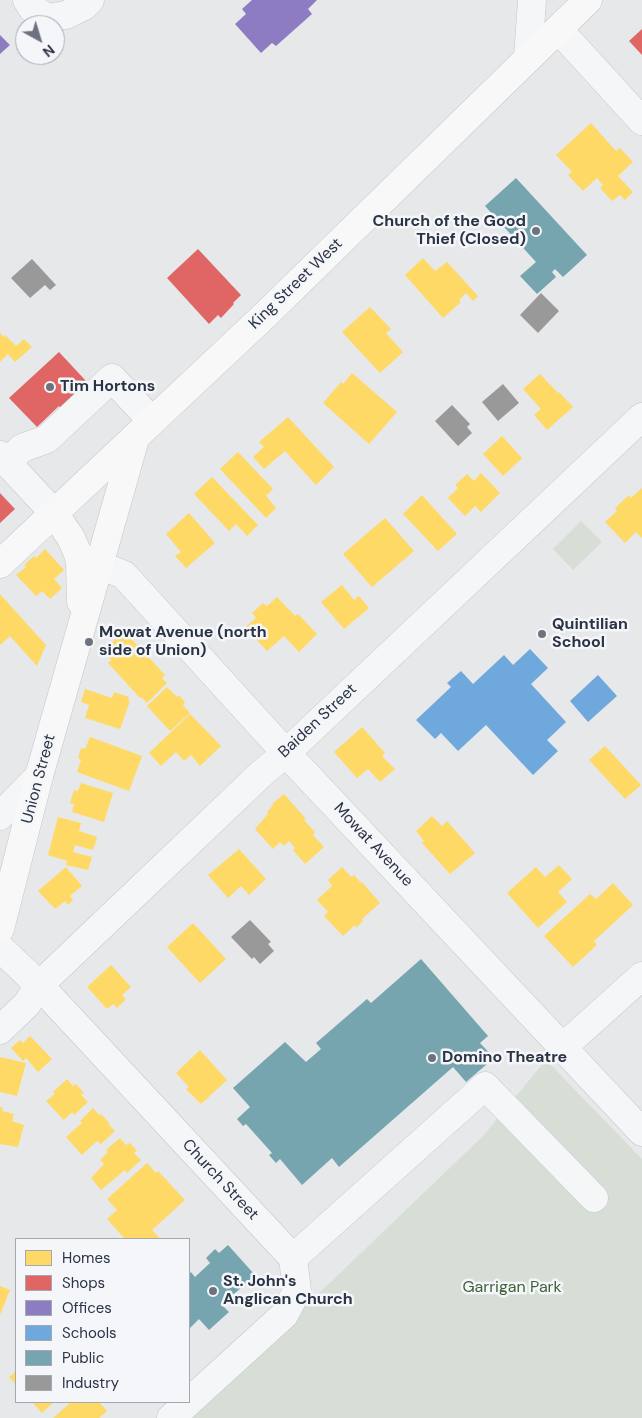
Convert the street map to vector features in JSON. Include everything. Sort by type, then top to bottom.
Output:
[{"type":"main road","name":"King Street West","points":[[0,564],[269,311],[588,0]]},
{"type":"main road","name":"Union Street","points":[[0,929],[39,776],[81,629],[144,429]]},
{"type":"main road","name":"Union Street","points":[[54,513],[71,538],[80,563],[81,629]]},
{"type":"street","points":[[27,0],[32,8],[47,18],[66,15],[84,6],[90,0]]},
{"type":"street","points":[[528,58],[532,0]]},
{"type":"street","points":[[558,29],[642,121]]},
{"type":"street","points":[[54,513],[3,459],[22,448],[46,439],[112,378],[144,429]]},
{"type":"street","name":"Baiden Street","points":[[0,1030],[27,1004],[39,985],[642,417]]},
{"type":"street","name":"Mowat Avenue","points":[[100,565],[124,575],[286,752],[642,1132]]},
{"type":"street","points":[[0,816],[39,776]]},
{"type":"street","name":"Church Street","points":[[0,948],[39,985],[293,1258]]},
{"type":"street","points":[[563,1047],[642,976]]},
{"type":"street","points":[[190,1401],[284,1315],[297,1291],[293,1258],[485,1086],[594,1198]]},
{"type":"street","points":[[171,1418],[187,1403]]},
{"type":"green space","points":[[581,521],[602,542],[573,570],[553,549]]},
{"type":"green space","name":"Garrigan Park","points":[[546,1060],[642,1159],[642,1418],[189,1418],[483,1136]]},
{"type":"building: Homes","points":[[591,123],[616,151],[620,148],[633,162],[618,176],[633,192],[625,200],[620,195],[612,201],[600,188],[603,185],[597,178],[583,191],[568,175],[572,172],[556,155]]},
{"type":"building: Homes","points":[[423,258],[435,271],[447,262],[478,296],[473,301],[466,293],[459,300],[461,302],[443,318],[405,275]]},
{"type":"building: Homes","points":[[370,307],[391,329],[386,333],[403,352],[380,373],[342,332]]},
{"type":"building: Homes","points":[[0,333],[4,337],[5,335],[16,346],[24,339],[32,347],[15,362],[8,354],[0,362]]},
{"type":"building: Homes","points":[[352,373],[397,412],[369,444],[323,403],[341,382],[343,384]]},
{"type":"building: Homes","points":[[540,374],[573,407],[547,430],[534,415],[541,409],[523,389]]},
{"type":"building: Homes","points":[[288,417],[334,467],[316,485],[285,451],[264,469],[253,457],[264,447],[259,442]]},
{"type":"building: Homes","points":[[502,436],[522,458],[503,476],[483,454]]},
{"type":"building: Homes","points":[[238,452],[273,489],[266,496],[276,508],[266,518],[220,469]]},
{"type":"building: Homes","points":[[481,473],[500,493],[481,512],[475,506],[465,516],[448,498],[458,488],[455,485],[467,474],[474,481]]},
{"type":"building: Homes","points":[[212,477],[258,525],[247,536],[236,524],[229,531],[194,494]]},
{"type":"building: Homes","points":[[642,488],[642,538],[636,532],[625,543],[605,522],[617,511],[615,508],[629,495],[631,498]]},
{"type":"building: Homes","points":[[422,495],[457,534],[438,551],[403,514]]},
{"type":"building: Homes","points":[[189,513],[215,543],[186,568],[175,556],[181,552],[166,534]]},
{"type":"building: Homes","points":[[385,518],[414,551],[372,587],[343,554]]},
{"type":"building: Homes","points":[[45,549],[64,570],[54,579],[62,588],[50,599],[42,591],[36,596],[16,575],[26,567],[24,565],[34,556],[36,558]]},
{"type":"building: Homes","points":[[342,585],[354,600],[359,596],[369,608],[344,629],[321,602]]},
{"type":"building: Homes","points":[[0,594],[46,645],[37,666],[10,636],[0,645]]},
{"type":"building: Homes","points":[[277,597],[295,616],[298,614],[317,634],[299,652],[284,636],[267,651],[245,627],[256,618],[252,613],[263,603],[267,606]]},
{"type":"building: Homes","points":[[124,631],[165,675],[162,678],[167,683],[147,703],[140,698],[108,663],[111,660],[103,651]]},
{"type":"building: Homes","points":[[167,687],[177,697],[179,695],[185,702],[183,705],[190,713],[170,731],[147,706]]},
{"type":"building: Homes","points":[[85,689],[112,698],[114,692],[129,697],[128,700],[130,701],[120,729],[85,718],[89,705],[81,702]]},
{"type":"building: Homes","points":[[190,714],[221,746],[200,766],[191,755],[184,761],[176,752],[161,766],[149,753]]},
{"type":"building: Homes","points":[[362,727],[385,753],[382,756],[395,769],[380,782],[368,769],[357,778],[334,752]]},
{"type":"building: Homes","points":[[90,737],[142,756],[129,791],[77,772],[81,760],[78,758],[81,748],[85,749]]},
{"type":"building: Homes","points":[[605,746],[641,785],[625,799],[589,760]]},
{"type":"building: Homes","points":[[81,783],[113,793],[104,822],[72,812],[74,804],[70,803],[74,790],[78,791]]},
{"type":"building: Homes","points":[[284,794],[306,819],[304,820],[315,832],[313,835],[324,847],[305,864],[293,850],[295,848],[289,841],[284,846],[280,842],[273,849],[255,829],[268,814],[267,812],[272,804]]},
{"type":"building: Homes","points":[[432,816],[442,826],[447,821],[475,853],[450,874],[422,843],[424,841],[416,831]]},
{"type":"building: Homes","points":[[58,817],[81,823],[79,831],[97,837],[93,850],[75,845],[73,852],[92,857],[88,870],[66,865],[67,861],[48,855]]},
{"type":"building: Homes","points":[[239,849],[266,879],[249,895],[241,886],[228,898],[208,875]]},
{"type":"building: Homes","points":[[559,865],[572,879],[558,892],[567,902],[538,928],[507,893],[536,867],[545,877]]},
{"type":"building: Homes","points":[[66,867],[82,886],[70,896],[73,900],[68,905],[65,901],[55,909],[38,891]]},
{"type":"building: Homes","points":[[342,867],[351,877],[354,875],[362,882],[380,903],[362,919],[363,921],[356,928],[355,925],[343,936],[324,916],[328,912],[317,900],[332,886],[328,880]]},
{"type":"building: Homes","points":[[613,883],[633,905],[594,941],[597,945],[573,967],[544,936],[590,894],[596,899]]},
{"type":"building: Homes","points":[[193,923],[226,959],[200,983],[167,947]]},
{"type":"building: Homes","points":[[111,965],[131,987],[122,995],[126,999],[117,1008],[113,1004],[107,1009],[87,987]]},
{"type":"building: Homes","points":[[30,1036],[52,1059],[38,1072],[26,1058],[23,1061],[11,1048],[20,1040],[23,1043]]},
{"type":"building: Homes","points":[[200,1050],[227,1080],[201,1104],[186,1089],[189,1087],[176,1073]]},
{"type":"building: Homes","points":[[0,1057],[26,1063],[17,1096],[0,1092]]},
{"type":"building: Homes","points":[[67,1079],[73,1086],[76,1084],[84,1093],[81,1095],[88,1102],[74,1115],[72,1112],[64,1120],[46,1101],[55,1094],[53,1092]]},
{"type":"building: Homes","points":[[0,1107],[3,1108],[2,1111],[14,1114],[12,1121],[24,1125],[18,1147],[0,1144]]},
{"type":"building: Homes","points":[[93,1108],[99,1115],[101,1114],[115,1131],[101,1144],[97,1141],[82,1155],[66,1137],[82,1123],[80,1121]]},
{"type":"building: Homes","points":[[120,1138],[126,1145],[130,1143],[137,1151],[134,1153],[141,1160],[127,1173],[125,1170],[101,1190],[91,1178],[104,1164],[100,1160],[108,1152],[106,1150]]},
{"type":"building: Homes","points":[[147,1163],[156,1173],[158,1171],[185,1200],[152,1230],[160,1238],[124,1238],[107,1219],[117,1210],[107,1199]]},
{"type":"building: Homes","points":[[0,1286],[10,1290],[0,1315]]},
{"type":"building: Homes","points":[[15,1372],[15,1384],[9,1377]]},
{"type":"building: Homes","points":[[33,1403],[53,1403],[42,1413]]},
{"type":"building: Homes","points":[[70,1403],[100,1403],[107,1411],[99,1418],[53,1418]]},
{"type":"building: Shops","points":[[642,29],[642,55],[629,41]]},
{"type":"building: Shops","points":[[198,249],[241,295],[221,318],[218,315],[209,324],[167,278]]},
{"type":"building: Shops","name":"Tim Hortons","points":[[59,352],[86,381],[73,393],[76,396],[61,409],[59,406],[37,427],[9,398]]},
{"type":"building: Shops","points":[[0,493],[15,509],[0,523]]},
{"type":"building: Offices","points":[[252,0],[317,0],[308,9],[312,14],[276,46],[272,43],[261,53],[235,24],[246,14],[242,9]]},
{"type":"building: Offices","points":[[0,35],[10,45],[0,54]]},
{"type":"building: Schools","points":[[530,649],[548,668],[531,684],[566,722],[547,740],[558,751],[533,775],[486,725],[458,751],[441,733],[435,739],[416,720],[451,687],[447,683],[461,671],[473,684],[504,655],[513,665]]},
{"type":"building: Schools","points":[[598,675],[617,696],[588,722],[570,701]]},
{"type":"building: Public","name":"Church of the Good Thief (Closed)","points":[[516,178],[587,255],[563,277],[555,269],[552,272],[556,277],[537,294],[520,276],[536,262],[485,206]]},
{"type":"building: Public","points":[[421,959],[488,1036],[480,1043],[494,1058],[466,1082],[453,1067],[339,1167],[332,1158],[302,1185],[280,1159],[276,1163],[269,1155],[272,1153],[246,1124],[243,1126],[237,1119],[250,1107],[233,1088],[285,1042],[306,1062],[321,1049],[316,1043],[367,999],[371,1003]]},
{"type":"building: Public","name":"St. John's Anglican Church","points":[[228,1245],[255,1275],[222,1305],[229,1312],[209,1330],[199,1319],[190,1328],[190,1274],[191,1272],[195,1277],[210,1263],[206,1258],[215,1249],[219,1253]]},
{"type":"building: Industry","points":[[32,259],[56,285],[50,290],[45,285],[30,298],[11,278]]},
{"type":"building: Industry","points":[[541,293],[559,311],[538,333],[520,315]]},
{"type":"building: Industry","points":[[503,384],[519,403],[498,421],[482,402]]},
{"type":"building: Industry","points":[[452,405],[470,424],[467,427],[472,433],[458,446],[435,421]]},
{"type":"building: Industry","points":[[250,920],[271,942],[268,944],[274,951],[260,964],[254,957],[252,959],[231,937]]},
{"type":"place","name":"Church of the Good Thief (Closed)","points":[[536,231]]},
{"type":"place","name":"Tim Hortons","points":[[50,387]]},
{"type":"place","name":"Quintilian School","points":[[542,634]]},
{"type":"place","name":"Mowat Avenue (north side of Union)","points":[[89,642]]},
{"type":"place","name":"Domino Theatre","points":[[432,1058]]},
{"type":"place","name":"St. John's Anglican Church","points":[[213,1291]]}]
